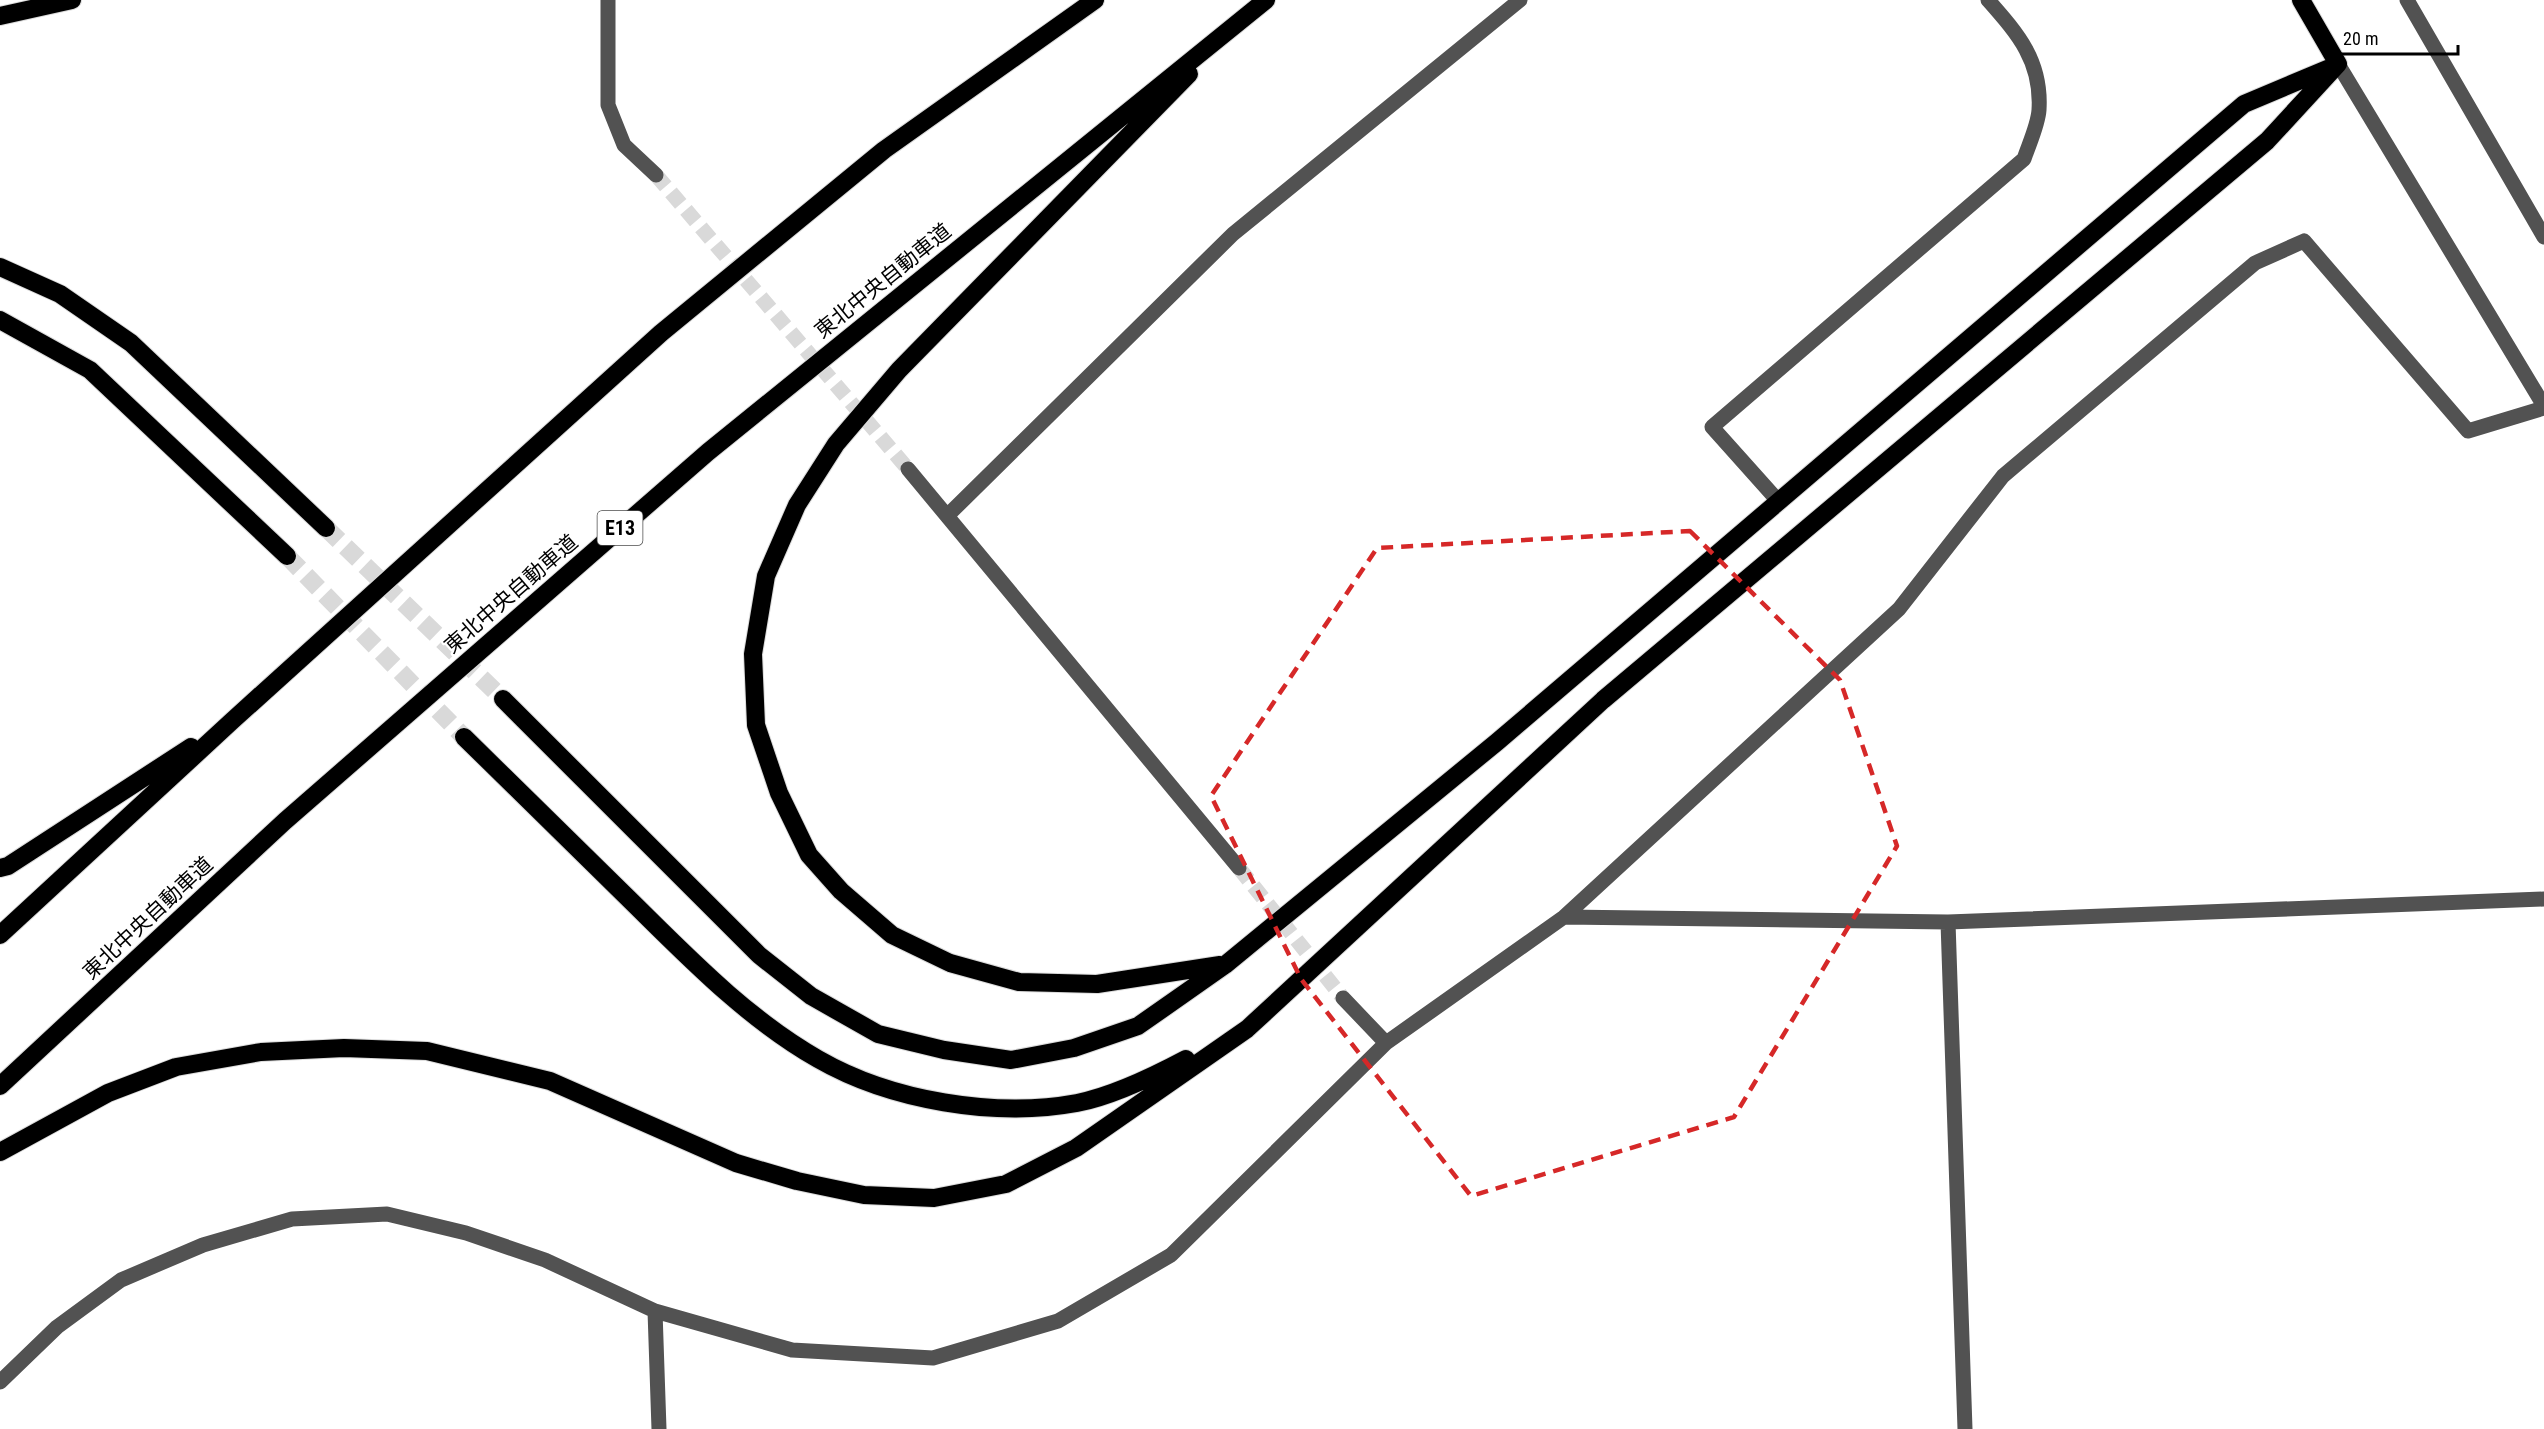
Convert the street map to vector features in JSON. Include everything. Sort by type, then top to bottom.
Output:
[{"type":"highway","points":[[0,16],[72,0]]},
{"type":"highway","points":[[0,935],[233,720],[661,333],[884,150],[1095,0]]},
{"type":"highway","points":[[2301,0],[2338,64]]},
{"type":"highway","points":[[1225,965],[1097,984],[1019,982],[950,963],[892,935],[841,891],[809,855],[778,793],[756,725],[753,654],[766,576],[797,505],[836,444],[899,369],[1259,5]]},
{"type":"highway","name":"東北中央自動車道","points":[[0,1086],[285,821],[708,452],[1259,5]]},
{"type":"highway","points":[[503,699],[759,955],[811,996],[878,1034],[944,1050],[1011,1060],[1074,1048],[1137,1026],[1225,965],[1497,742],[2244,104],[2338,64]]},
{"type":"highway","points":[[0,1152],[108,1093],[176,1067],[261,1052],[344,1048],[427,1051],[550,1081],[736,1163],[797,1181],[864,1195],[934,1198],[1006,1184],[1076,1148],[1247,1029],[1603,700],[2267,141],[2338,64]]},
{"type":"highway","points":[[0,267],[60,294],[131,343],[326,528]]},
{"type":"highway","points":[[0,320],[90,370],[287,556]]},
{"type":"highway","points":[[0,868],[8,866],[233,720]]},
{"type":"highway","points":[[464,737],[702,971],[765,1023],[819,1060],[888,1090],[935,1101],[1004,1108],[1078,1103],[1150,1078],[1247,1029]]},
{"type":"street","points":[[608,0],[608,105],[624,144],[656,175]]},
{"type":"street","points":[[947,516],[1233,234],[1520,0]]},
{"type":"street","points":[[1779,502],[1712,427],[2024,159],[2039,112],[2037,72],[2019,36],[1988,0]]},
{"type":"street","points":[[2407,0],[2544,237]]},
{"type":"street","points":[[0,1382],[57,1327],[121,1280],[202,1245],[292,1219],[387,1214],[454,1230],[545,1260],[655,1311],[792,1350],[933,1358],[1058,1321],[1171,1255],[1386,1043],[1564,917],[1899,609],[2003,476],[2255,262],[2304,241],[2468,431],[2544,407],[2338,64]]},
{"type":"street","points":[[908,469],[1239,868]]},
{"type":"street","points":[[1564,917],[1948,922],[2544,899]]},
{"type":"street","points":[[1948,922],[1965,1429]]},
{"type":"street","points":[[1343,998],[1386,1043]]},
{"type":"street","points":[[655,1311],[659,1429]]},
{"type":"highlighted area","points":[[1690,531],[1840,680],[1897,846],[1734,1117],[1471,1196],[1301,979],[1211,796],[1377,548]]},
{"type":"tunnel","points":[[656,175],[908,469]]},
{"type":"tunnel","points":[[326,528],[503,699]]},
{"type":"tunnel","points":[[287,556],[464,737]]},
{"type":"tunnel","points":[[1239,868],[1343,998]]}]
